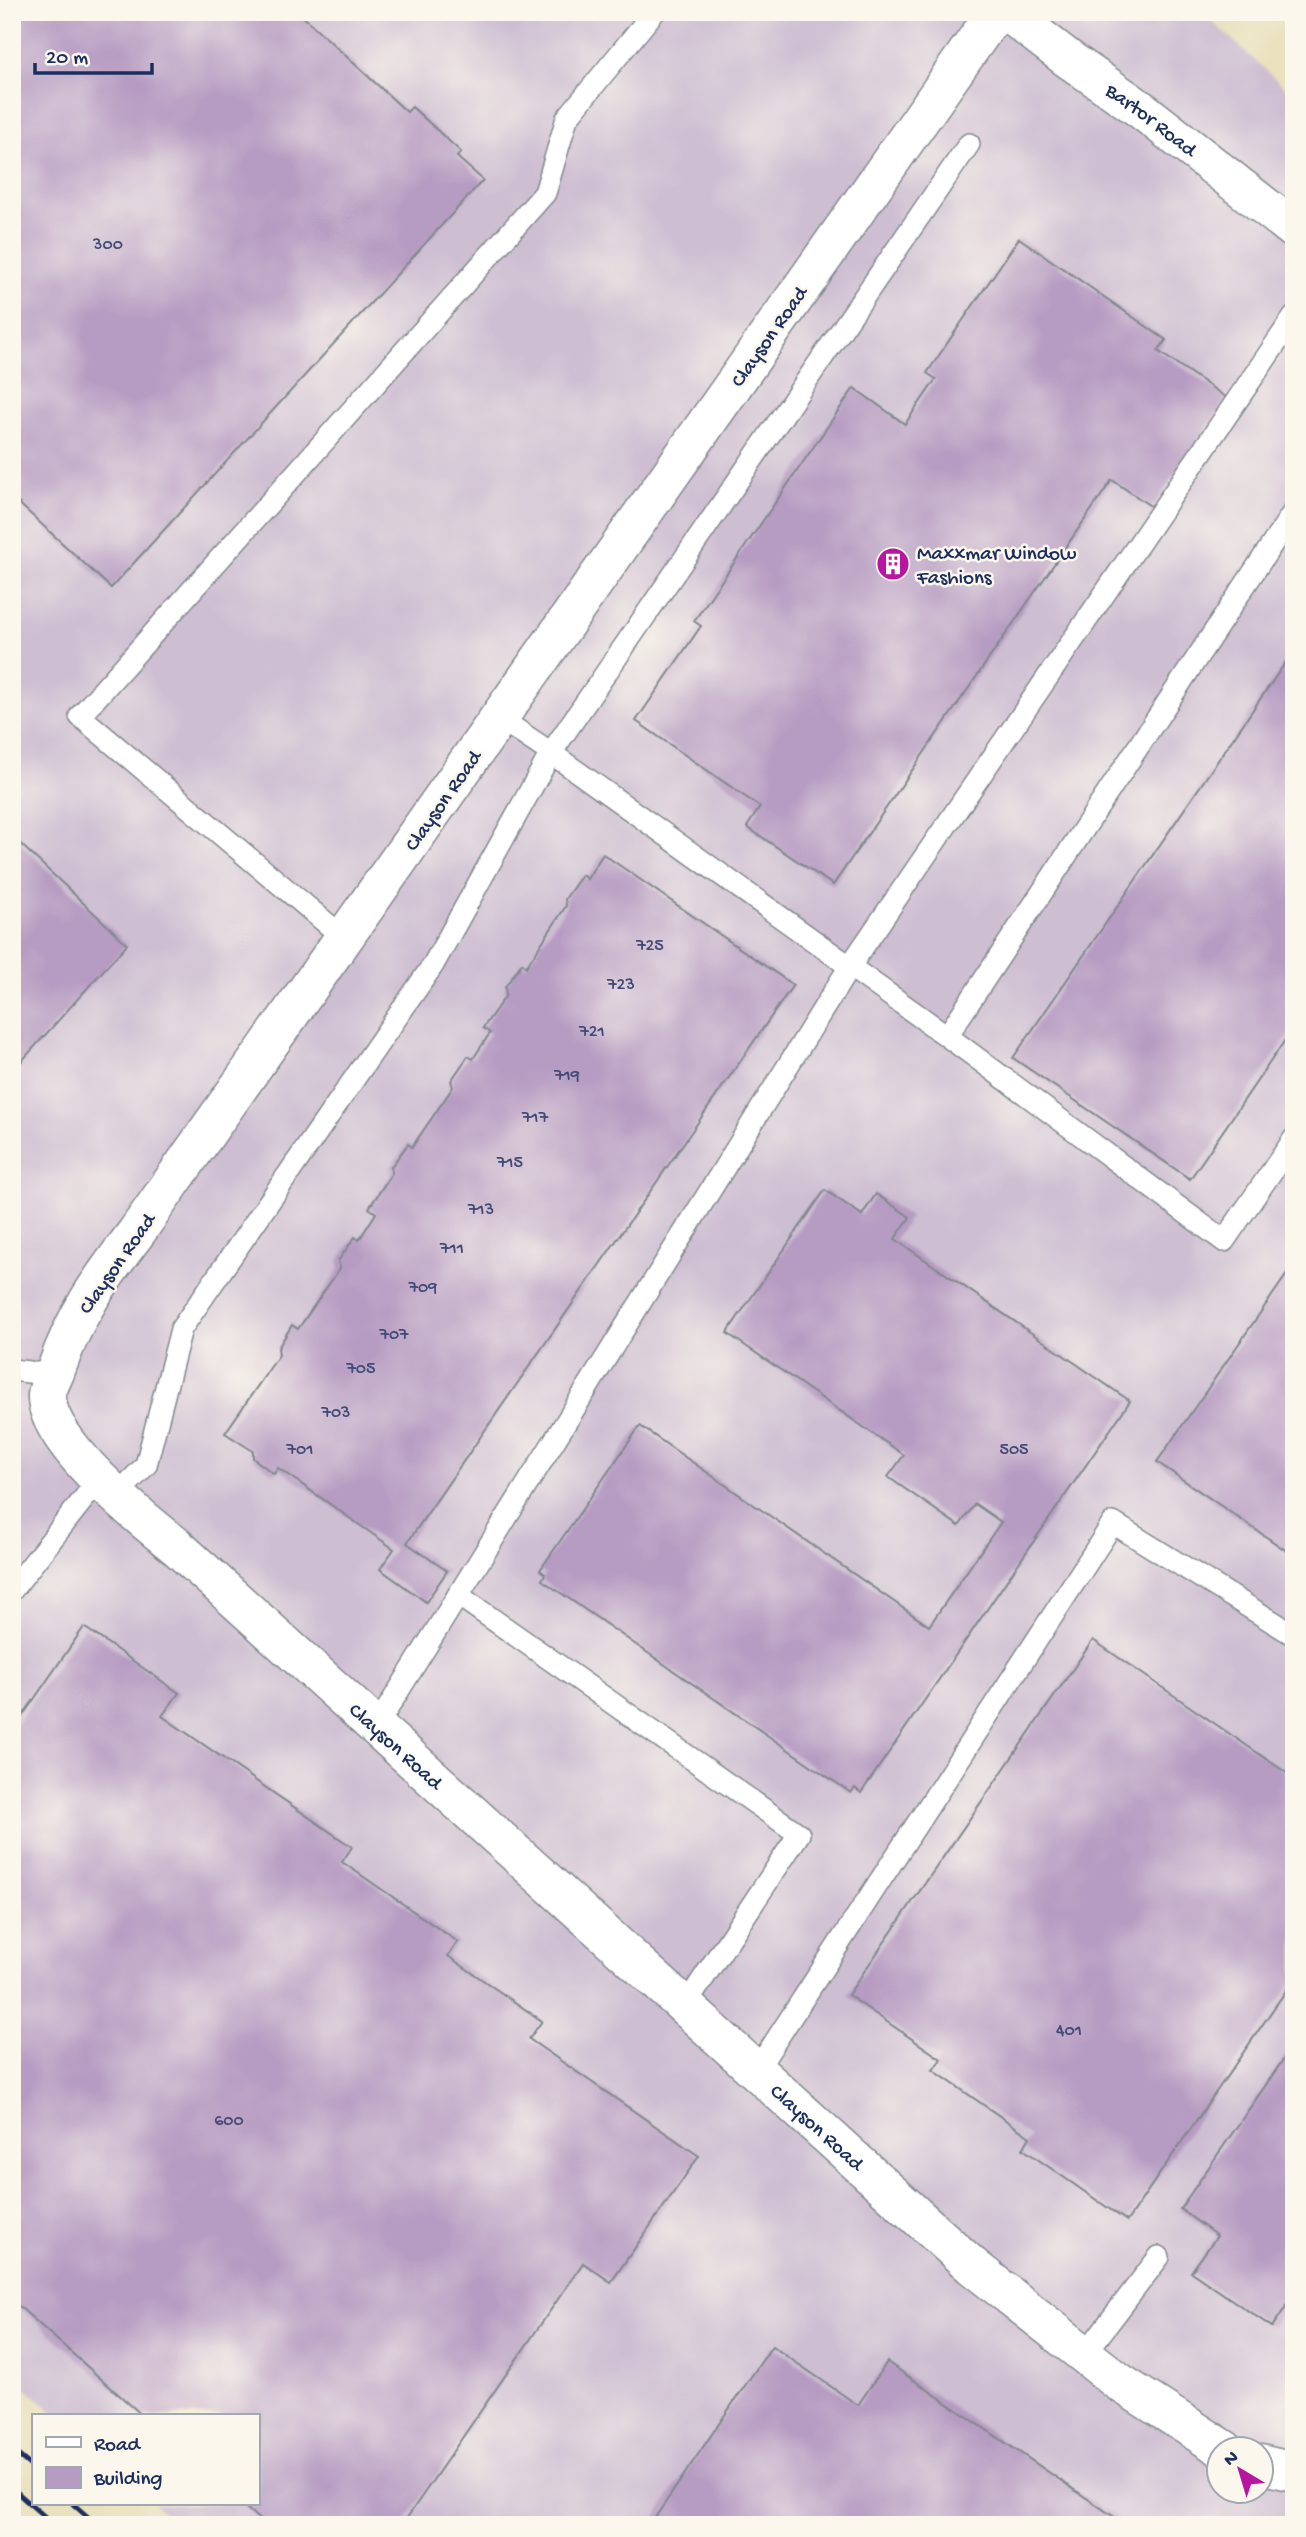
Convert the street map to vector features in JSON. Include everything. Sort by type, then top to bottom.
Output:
[{"type":"street","name":"Clayson Road","points":[[996,12],[136,1233],[96,1285],[74,1324],[47,1395],[52,1421],[76,1453],[108,1487],[972,2266],[1149,2403],[1204,2436]]},
{"type":"street","name":"Bartor Road","points":[[1007,12],[1143,111],[1294,229]]},
{"type":"street","points":[[1274,2467],[1294,2472]]},
{"type":"lane","points":[[344,938],[80,716],[545,193],[567,118],[654,12]]},
{"type":"lane","points":[[12,1590],[108,1487],[146,1465],[181,1329],[433,965],[551,753],[969,144]]},
{"type":"lane","points":[[376,1727],[850,966],[1294,317]]},
{"type":"lane","points":[[947,1035],[1294,510]]},
{"type":"lane","points":[[499,718],[947,1035],[1224,1241],[1294,1139]]},
{"type":"lane","points":[[12,1370],[54,1375]]},
{"type":"lane","points":[[756,2071],[1113,1524],[1294,1635]]},
{"type":"lane","points":[[458,1595],[799,1834],[685,2006]]},
{"type":"lane","points":[[1084,2354],[1159,2257]]},
{"type":"shaded area","points":[[12,12],[1202,12],[1294,96],[1294,2525],[177,2525],[156,2506],[259,2506],[259,2414],[55,2414],[12,2375]]},
{"type":"building","points":[[19,12],[298,12],[407,112],[412,107],[461,152],[457,157],[483,180],[111,588],[12,497],[12,19]]},
{"type":"building","name":"Maxxmar Window Fashions","points":[[1019,238],[1166,340],[1158,351],[1227,398],[1152,507],[1112,480],[833,885],[747,827],[760,807],[636,721],[701,626],[694,621],[854,388],[905,424],[936,379],[927,373]]},
{"type":"building","points":[[1294,650],[1294,1027],[1190,1179],[1013,1058]]},
{"type":"building","points":[[12,836],[127,944],[12,1072]]},
{"type":"building","points":[[603,854],[793,985],[407,1543],[447,1571],[426,1602],[380,1569],[394,1549],[278,1468],[274,1474],[253,1458],[253,1451],[225,1433],[279,1355],[278,1348],[292,1325],[298,1329],[340,1268],[338,1261],[355,1237],[359,1240],[376,1213],[369,1208],[392,1173],[391,1167],[408,1144],[412,1147],[453,1087],[451,1081],[468,1056],[473,1059],[490,1033],[483,1028],[506,995],[505,987],[522,963],[526,967],[566,906],[565,899],[582,875],[587,879]]},
{"type":"building","points":[[825,1190],[862,1215],[876,1194],[910,1217],[895,1239],[1130,1401],[861,1793],[855,1788],[851,1793],[542,1580],[545,1574],[540,1570],[640,1426],[929,1626],[1001,1522],[975,1504],[959,1526],[888,1477],[904,1455],[727,1333]]},
{"type":"building","points":[[1294,1264],[1294,1556],[1157,1462]]},
{"type":"building","points":[[84,1627],[179,1693],[162,1716],[352,1847],[342,1862],[458,1942],[448,1956],[542,2021],[529,2039],[699,2156],[611,2282],[583,2263],[402,2525],[265,2525],[244,2506],[259,2506],[259,2414],[141,2414],[12,2300],[12,1731]]},
{"type":"building","points":[[1093,1640],[1294,1778],[1294,1979],[1127,2221],[1023,2149],[1030,2137],[933,2070],[941,2059],[848,1995]]},
{"type":"building","points":[[1294,2044],[1294,2295],[1272,2327],[1191,2272],[1217,2236],[1180,2209]]},
{"type":"building","points":[[772,2346],[858,2405],[887,2362],[1126,2525],[650,2525]]},
{"type":"railway","points":[[12,2450],[32,2467]]},
{"type":"railway","points":[[12,2488],[32,2506]]},
{"type":"railway","points":[[32,2506],[54,2525]]},
{"type":"railway","points":[[75,2506],[97,2525]]},
{"type":"place","name":"Maxxmar Window Fashions","points":[[893,564]]}]
